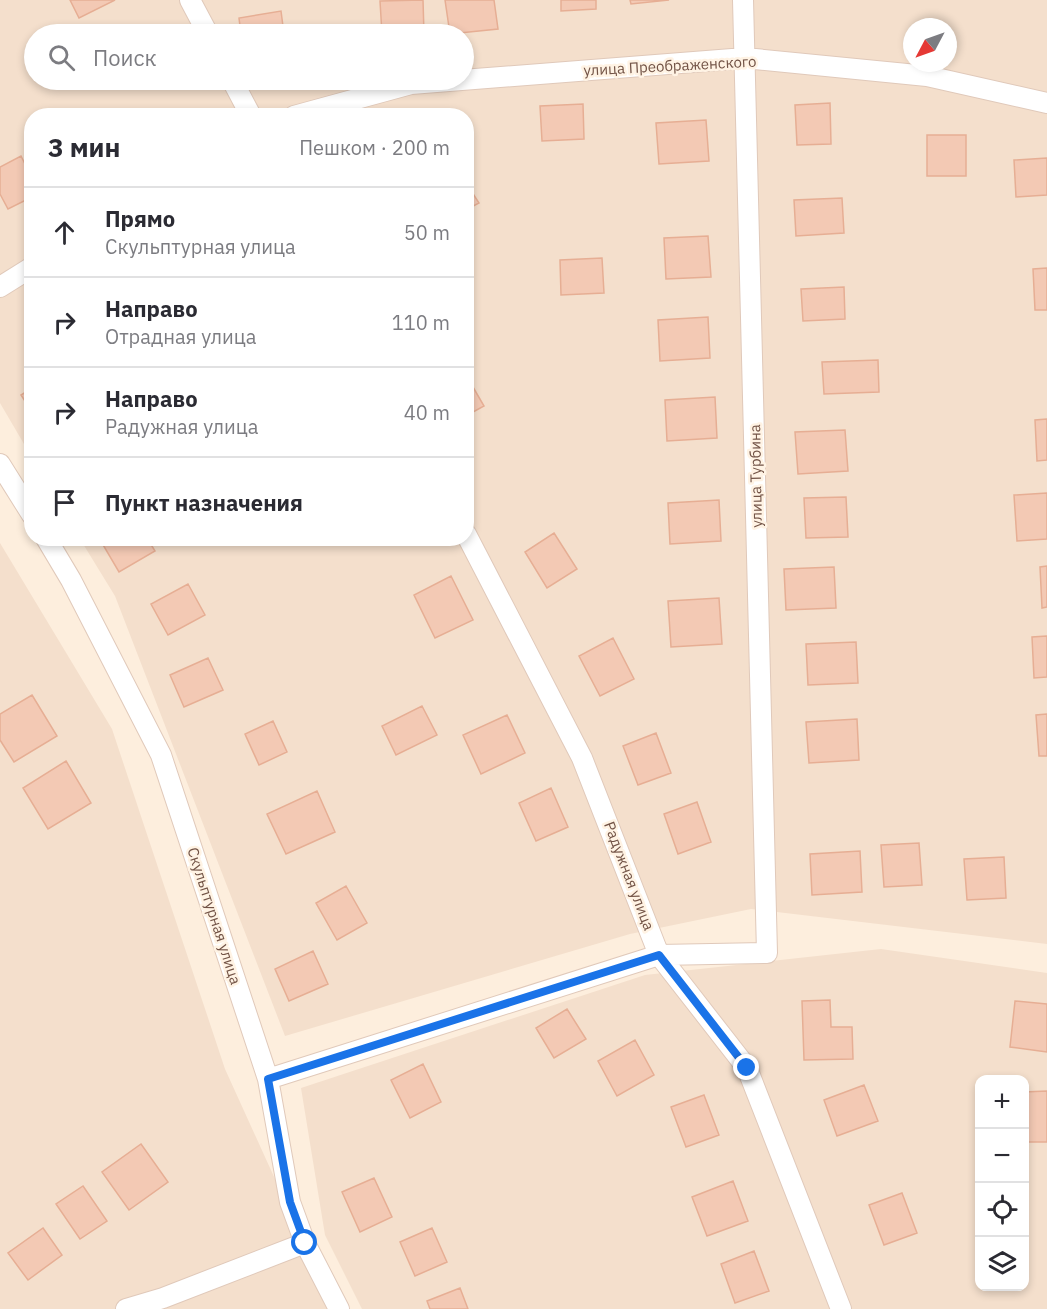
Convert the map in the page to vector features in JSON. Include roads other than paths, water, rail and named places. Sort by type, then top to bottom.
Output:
[{"type":"street","points":[[190,0],[203,24]]},
{"type":"street","name":"улица Турбина","points":[[659,955],[767,953],[743,0]]},
{"type":"street","name":"улица Преображенского","points":[[474,79],[745,58],[927,76],[1047,103]]},
{"type":"street","points":[[237,90],[247,108]]},
{"type":"street","name":"улица Преображенского","points":[[323,108],[389,90]]},
{"type":"street","points":[[0,287],[24,272]]},
{"type":"street","points":[[0,464],[24,502]]},
{"type":"street","name":"Скульптурная улица","points":[[51,546],[71,580],[161,755],[268,1079],[290,1202],[305,1243],[339,1309]]},
{"type":"street","name":"Радужная улица","points":[[472,546],[582,758],[659,955],[747,1068],[841,1309]]},
{"type":"street","points":[[268,1079],[659,955]]},
{"type":"street","points":[[126,1309],[163,1298],[305,1243]]}]
